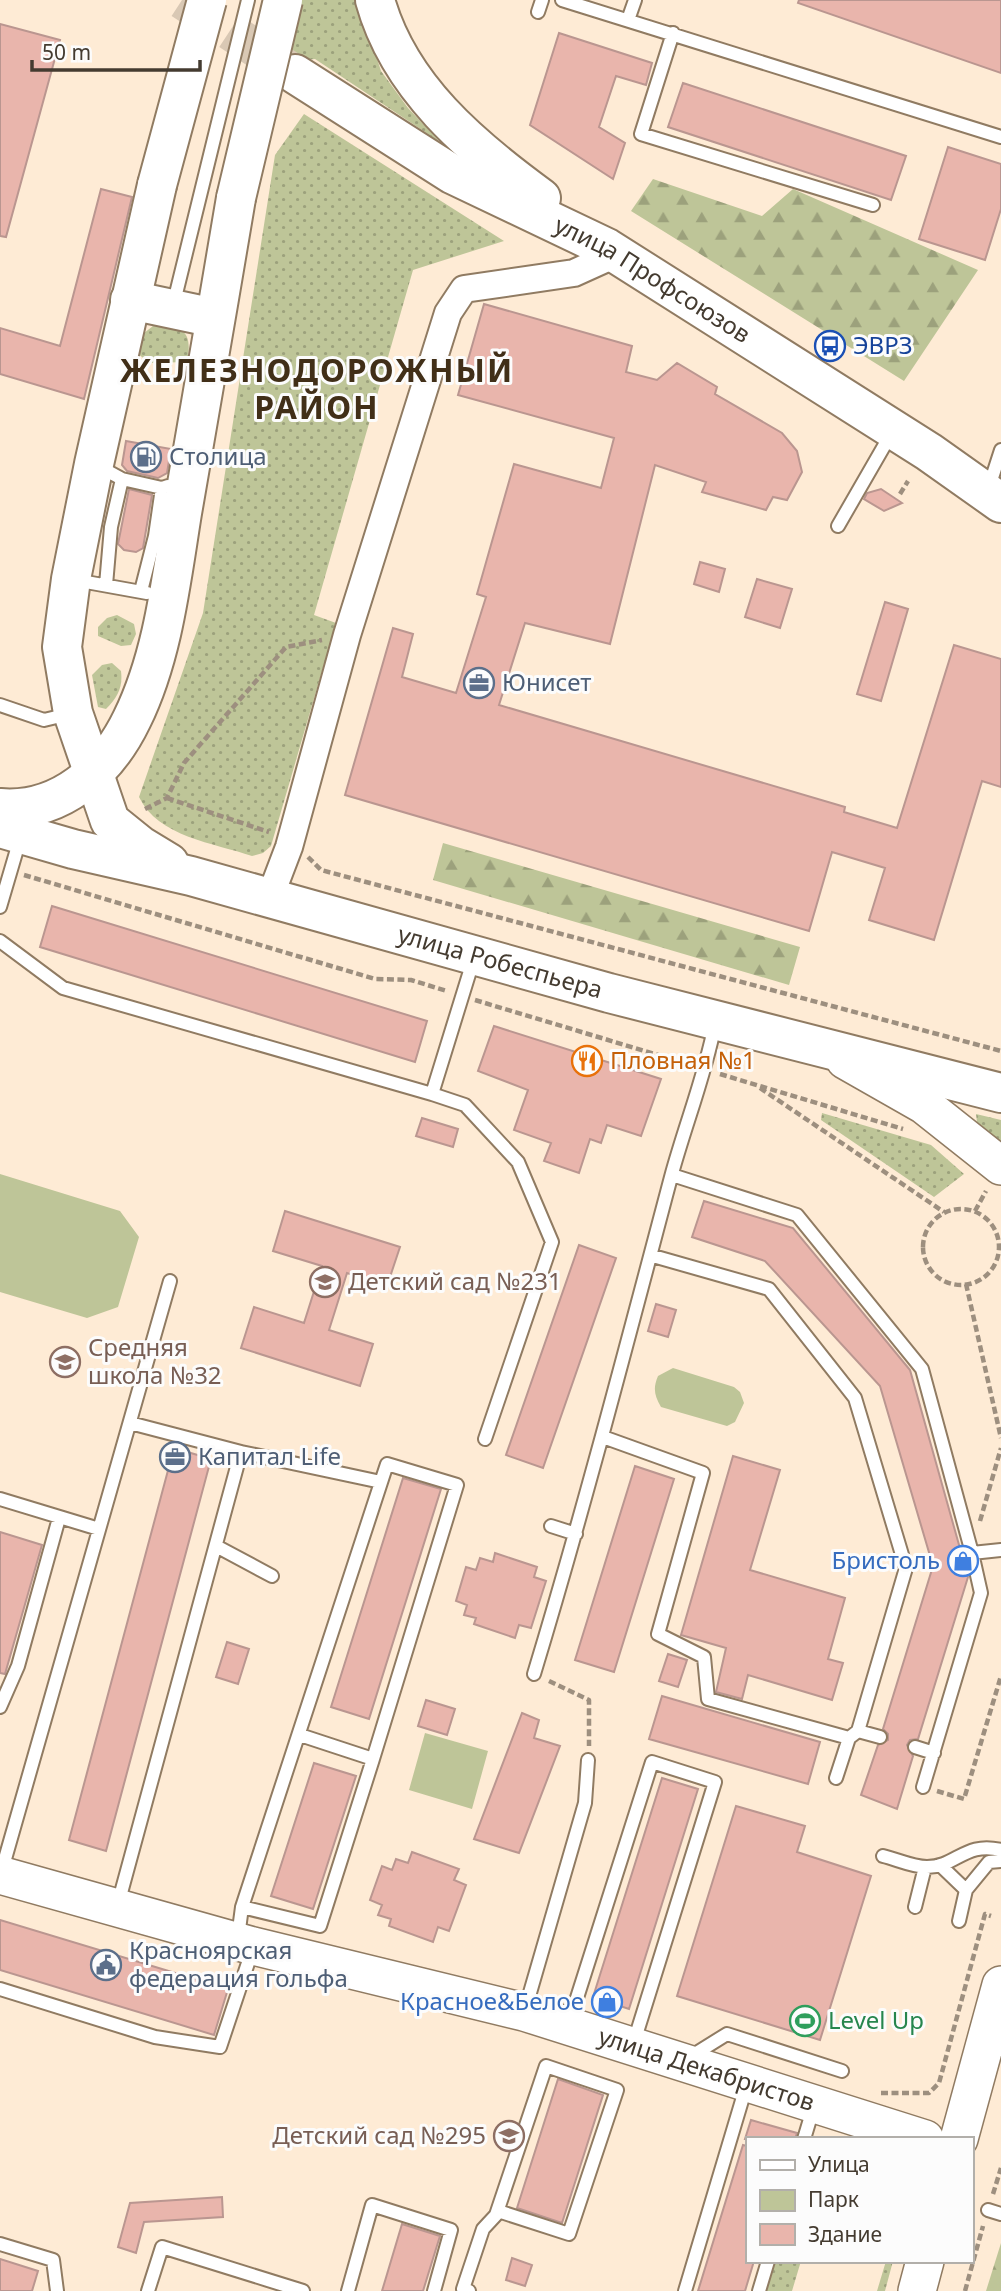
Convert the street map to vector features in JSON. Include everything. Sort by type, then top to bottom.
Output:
[{"type":"main road","points":[[191,876],[141,846],[110,821],[73,713],[62,647],[88,582],[108,472],[130,300],[157,185],[207,0]]},
{"type":"main road","points":[[7,823],[22,810],[74,792],[94,773],[132,719],[151,671],[154,594],[175,484],[215,318],[236,198],[283,0]]},
{"type":"main road","points":[[375,0],[381,22],[425,97],[488,159],[612,251]]},
{"type":"main road","name":"улица Профсоюзов","points":[[295,74],[452,174],[612,251],[893,430],[994,498]]},
{"type":"main road","points":[[130,300],[215,318]]},
{"type":"main road","name":"улица Робеспьера","points":[[7,823],[608,993],[1001,1093]]},
{"type":"street","points":[[270,897],[291,840],[347,635],[448,313],[464,289],[573,273],[612,251]]},
{"type":"street","points":[[823,1047],[924,1105],[990,1174]]},
{"type":"street","name":"улица Декабристов","points":[[0,1875],[117,1908],[244,1932],[524,2012],[906,2136]]},
{"type":"street","points":[[960,2137],[1001,1985]]},
{"type":"street","points":[[917,2291],[924,2263]]},
{"type":"lane","points":[[172,309],[248,0]]},
{"type":"lane","points":[[562,0],[1001,136]]},
{"type":"lane","points":[[628,20],[635,0]]},
{"type":"lane","points":[[673,33],[641,134],[873,205]]},
{"type":"lane","points":[[838,526],[893,430]]},
{"type":"lane","points":[[994,498],[1001,450]]},
{"type":"lane","points":[[108,472],[175,484]]},
{"type":"lane","points":[[88,582],[154,594]]},
{"type":"lane","points":[[0,705],[44,720],[73,713]]},
{"type":"lane","points":[[0,907],[10,871],[7,823]]},
{"type":"lane","points":[[0,941],[63,988],[465,1105],[518,1162],[552,1242],[485,1439]]},
{"type":"lane","points":[[432,1094],[460,995],[475,954]]},
{"type":"lane","points":[[534,1674],[603,1437],[653,1256],[672,1175],[706,1069],[716,1019]]},
{"type":"lane","points":[[672,1175],[797,1215],[922,1369],[981,1593],[923,1787]]},
{"type":"lane","points":[[653,1256],[769,1289],[855,1398],[906,1568],[853,1734],[835,1778]]},
{"type":"lane","points":[[0,1875],[170,1281]]},
{"type":"lane","points":[[130,1423],[241,1452],[382,1482]]},
{"type":"lane","points":[[603,1437],[703,1473],[658,1634],[704,1657],[708,1699],[853,1734],[880,1737]]},
{"type":"lane","points":[[117,1908],[241,1452]]},
{"type":"lane","points":[[0,1989],[155,2037],[220,2047],[244,1932],[300,1735],[387,1464],[457,1485],[320,1926],[244,1932]]},
{"type":"lane","points":[[0,1499],[99,1529]]},
{"type":"lane","points":[[0,1707],[18,1666],[59,1518]]},
{"type":"lane","points":[[551,1526],[576,1534]]},
{"type":"lane","points":[[216,1546],[272,1576]]},
{"type":"lane","points":[[972,1553],[1001,1550]]},
{"type":"lane","points":[[300,1735],[373,1759]]},
{"type":"lane","points":[[915,1747],[934,1753]]},
{"type":"lane","points":[[524,2012],[585,1803],[589,1760]]},
{"type":"lane","points":[[569,2025],[652,1762],[715,1782],[633,2046]]},
{"type":"lane","points":[[883,1856],[925,1867],[940,1865],[984,1846],[1001,1850]]},
{"type":"lane","points":[[959,1921],[966,1890],[989,1862],[1001,1861]]},
{"type":"lane","points":[[940,1865],[966,1890]]},
{"type":"lane","points":[[915,1907],[925,1867]]},
{"type":"lane","points":[[683,2062],[727,2034],[842,2071]]},
{"type":"lane","points":[[465,2290],[483,2229],[498,2211],[546,2066],[617,2090],[569,2234],[498,2211]]},
{"type":"lane","points":[[685,2291],[747,2083]]},
{"type":"lane","points":[[805,2137],[814,2104]]},
{"type":"lane","points":[[348,2291],[372,2205],[451,2230],[434,2291]]},
{"type":"lane","points":[[988,2210],[1001,2214]]},
{"type":"lane","points":[[0,2244],[53,2260],[57,2291]]},
{"type":"lane","points":[[148,2291],[162,2247],[303,2291]]},
{"type":"lane","points":[[759,2291],[767,2263]]},
{"type":"path","points":[[900,494],[908,481]]},
{"type":"path","points":[[145,809],[167,797],[184,763],[286,647],[347,635]]},
{"type":"path","points":[[167,797],[291,840],[321,870],[1001,1051]]},
{"type":"path","points":[[10,871],[375,979],[411,980],[909,1130]]},
{"type":"path","points":[[756,1086],[944,1212]]},
{"type":"path","points":[[975,1211],[988,1192],[990,1174]]},
{"type":"path","points":[[961,1209],[975,1211],[994,1228],[999,1254],[986,1276],[966,1284],[951,1283],[940,1279],[926,1260],[924,1237],[929,1226],[944,1212],[961,1209]]},
{"type":"path","points":[[966,1284],[1001,1438]]},
{"type":"path","points":[[972,1553],[1001,1448]]},
{"type":"path","points":[[534,1674],[589,1700],[589,1760]]},
{"type":"path","points":[[923,1787],[964,1799],[1001,1676]]},
{"type":"path","points":[[876,2092],[929,2093],[939,2083],[985,1914],[991,1916]]},
{"type":"path","points":[[973,2263],[1001,2168]]},
{"type":"path","points":[[965,2291],[973,2263]]},
{"type":"green space","points":[[296,0],[358,0],[381,71],[408,108],[440,142],[315,59],[305,60],[285,47]]},
{"type":"green space","points":[[304,114],[504,241],[413,270],[314,615],[336,623],[271,846],[263,853],[252,856],[173,830],[159,821],[139,797],[203,613],[275,155]]},
{"type":"green space","points":[[653,179],[762,216],[793,189],[978,270],[904,381],[631,211]]},
{"type":"green space","points":[[153,326],[172,327],[184,332],[189,343],[187,362],[150,363],[138,354],[139,337]]},
{"type":"green space","points":[[117,615],[134,624],[136,634],[131,645],[121,646],[98,636],[98,627],[107,618]]},
{"type":"green space","points":[[112,663],[121,671],[121,682],[117,696],[106,709],[98,707],[92,675],[102,665]]},
{"type":"green space","points":[[443,843],[800,947],[789,985],[433,880]]},
{"type":"green space","points":[[822,1113],[931,1145],[964,1174],[934,1197],[821,1120]]},
{"type":"green space","points":[[976,1114],[1001,1120],[1001,1142],[977,1122]]},
{"type":"green space","points":[[0,1174],[120,1211],[139,1237],[118,1307],[87,1318],[0,1292]]},
{"type":"green space","points":[[673,1368],[734,1387],[740,1392],[744,1403],[735,1422],[727,1426],[661,1407],[655,1392],[656,1380],[658,1376]]},
{"type":"green space","points":[[425,1733],[488,1751],[472,1809],[409,1790]]},
{"type":"green space","points":[[1001,2243],[1001,2291],[986,2291]]},
{"type":"green space","points":[[771,2263],[800,2263],[792,2291],[762,2291]]},
{"type":"green space","points":[[885,2263],[892,2263],[885,2291],[877,2291]]},
{"type":"building","points":[[799,0],[1001,0],[1001,73],[798,3]]},
{"type":"building","points":[[0,24],[60,40],[6,237],[0,236]]},
{"type":"building","points":[[559,33],[652,63],[646,85],[616,76],[599,127],[625,143],[613,179],[530,125]]},
{"type":"building","points":[[683,83],[906,156],[891,200],[668,127]]},
{"type":"building","points":[[948,147],[1001,164],[1001,209],[985,260],[919,239]]},
{"type":"building","points":[[101,189],[132,197],[84,399],[0,374],[0,328],[60,346]]},
{"type":"building","points":[[484,304],[632,346],[626,372],[657,380],[677,363],[717,387],[715,394],[782,433],[797,451],[802,472],[787,500],[773,497],[766,510],[702,492],[706,482],[655,465],[610,644],[525,623],[499,705],[845,807],[844,812],[897,828],[954,645],[1001,659],[1001,787],[982,781],[934,940],[869,920],[885,868],[832,852],[809,931],[345,795],[393,628],[413,634],[402,677],[456,693],[486,597],[477,594],[514,464],[601,488],[614,438],[458,395]]},
{"type":"building","name":"Столица","points":[[126,441],[171,449],[167,473],[158,478],[127,471],[122,465]]},
{"type":"building","points":[[129,489],[152,495],[143,548],[136,552],[124,550],[118,544]]},
{"type":"building","points":[[881,489],[902,503],[884,511],[864,499],[867,493]]},
{"type":"building","points":[[700,562],[725,569],[719,592],[694,584]]},
{"type":"building","points":[[757,579],[792,589],[780,628],[745,617]]},
{"type":"building","points":[[885,602],[908,609],[881,701],[857,694]]},
{"type":"building","points":[[52,906],[427,1021],[415,1062],[40,947]]},
{"type":"building","points":[[494,1026],[661,1079],[641,1136],[607,1125],[601,1143],[590,1139],[579,1173],[544,1161],[551,1143],[514,1130],[528,1090],[478,1071]]},
{"type":"building","points":[[422,1118],[458,1129],[453,1147],[416,1136]]},
{"type":"building","points":[[704,1201],[793,1228],[910,1370],[968,1577],[918,1739],[910,1740],[907,1745],[913,1756],[897,1809],[861,1795],[878,1745],[888,1740],[888,1734],[883,1729],[933,1566],[880,1386],[765,1261],[692,1237]]},
{"type":"building","points":[[285,1211],[400,1247],[387,1286],[347,1273],[329,1330],[373,1344],[360,1386],[241,1348],[254,1307],[304,1323],[322,1266],[273,1251]]},
{"type":"building","points":[[579,1245],[616,1258],[543,1468],[506,1455]]},
{"type":"building","points":[[656,1304],[676,1310],[668,1337],[648,1331]]},
{"type":"building","points":[[174,1448],[211,1459],[106,1851],[69,1840]]},
{"type":"building","points":[[733,1456],[780,1470],[750,1570],[845,1598],[828,1659],[843,1663],[832,1700],[748,1675],[742,1699],[716,1692],[726,1648],[681,1635]]},
{"type":"building","points":[[635,1466],[674,1479],[614,1672],[575,1660]]},
{"type":"building","points":[[403,1478],[441,1489],[369,1719],[331,1707]]},
{"type":"building","points":[[0,1532],[42,1545],[5,1674],[0,1673]]},
{"type":"building","points":[[495,1553],[537,1567],[534,1577],[546,1581],[531,1628],[519,1625],[515,1638],[474,1624],[476,1618],[464,1615],[467,1605],[456,1601],[466,1567],[476,1570],[480,1558],[493,1562]]},
{"type":"building","points":[[227,1642],[249,1649],[238,1684],[216,1677]]},
{"type":"building","points":[[668,1654],[687,1660],[678,1687],[659,1681]]},
{"type":"building","points":[[662,1696],[820,1742],[808,1784],[649,1739]]},
{"type":"building","points":[[426,1700],[455,1709],[447,1735],[418,1726]]},
{"type":"building","points":[[522,1713],[539,1720],[534,1738],[560,1746],[519,1853],[474,1839]]},
{"type":"building","points":[[314,1763],[356,1776],[313,1909],[271,1896]]},
{"type":"building","points":[[662,1778],[698,1789],[629,2009],[593,1997]]},
{"type":"building","points":[[736,1806],[805,1826],[797,1852],[871,1876],[820,2040],[677,1996]]},
{"type":"building","points":[[412,1852],[459,1869],[454,1880],[466,1885],[449,1931],[438,1927],[433,1942],[389,1926],[391,1919],[378,1915],[382,1905],[370,1900],[382,1866],[392,1870],[396,1859],[408,1863]]},
{"type":"building","points":[[0,1920],[228,1989],[214,2035],[0,1970]]},
{"type":"building","points":[[558,2079],[603,2095],[562,2223],[517,2208]]},
{"type":"building","points":[[751,2120],[797,2133],[796,2137],[745,2139]]},
{"type":"building","points":[[743,2145],[746,2146],[746,2263],[753,2263],[745,2291],[698,2291]]},
{"type":"building","points":[[222,2197],[223,2217],[144,2222],[136,2253],[118,2247],[130,2203]]},
{"type":"building","points":[[402,2224],[440,2236],[423,2291],[382,2291]]},
{"type":"building","points":[[512,2258],[532,2265],[525,2286],[506,2280]]},
{"type":"building","points":[[0,2259],[38,2271],[32,2291],[0,2291]]},
{"type":"tunnel","points":[[182,0],[295,74]]},
{"type":"place","name":"ЭВРЗ","points":[[830,346]]},
{"type":"place","name":"Столица","points":[[146,457]]},
{"type":"place","name":"Юнисет","points":[[479,683]]},
{"type":"place","name":"Пловная №1","points":[[587,1061]]},
{"type":"place","name":"Детский сад №231","points":[[325,1282]]},
{"type":"place","name":"Средняя школа №32","points":[[65,1362]]},
{"type":"place","name":"Капитал Life","points":[[175,1457]]},
{"type":"place","name":"Бристоль","points":[[963,1561]]},
{"type":"place","name":"Красноярская федерация гольфа","points":[[106,1965]]},
{"type":"place","name":"Красное&Белое","points":[[607,2002]]},
{"type":"place","name":"Level Up","points":[[805,2021]]},
{"type":"place","name":"Детский сад №295","points":[[509,2136]]},
{"type":"district","name":"ЖЕЛЕЗНОДОРОЖНЫЙ РАЙОН","points":[[317,390]]}]
